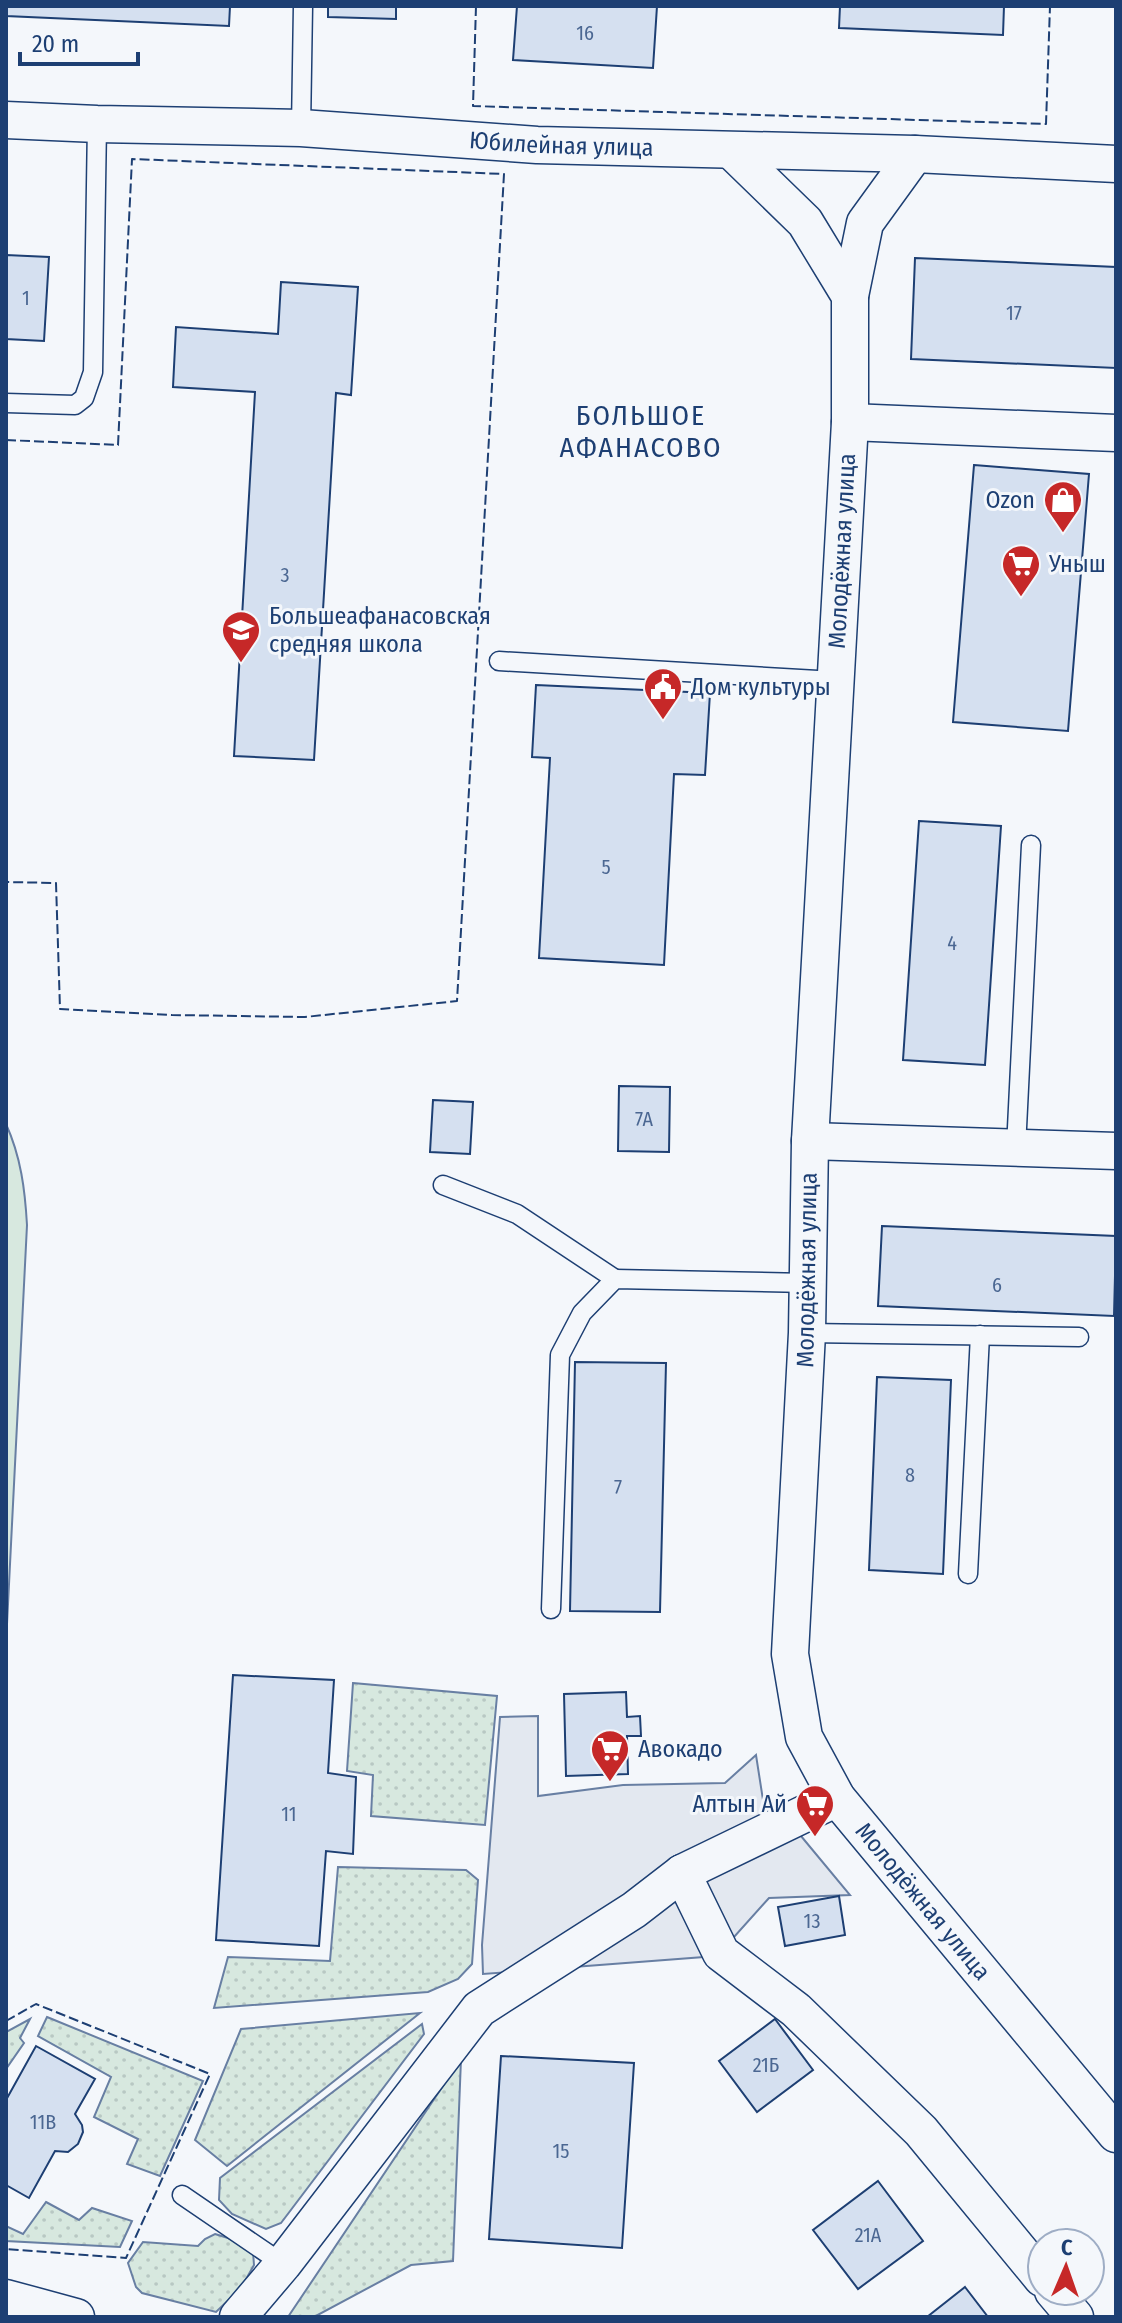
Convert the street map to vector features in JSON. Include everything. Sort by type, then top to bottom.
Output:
[{"type":"street","name":"Юбилейная улица","points":[[6,120],[301,128],[537,145],[915,154],[1116,164]]},
{"type":"street","points":[[732,151],[805,222],[850,296]]},
{"type":"street","name":"Молодёжная улица","points":[[915,154],[865,223],[850,296],[850,422],[810,1141],[807,1333],[790,1654],[804,1737],[837,1798],[1116,2134]]},
{"type":"street","points":[[850,422],[1116,433]]},
{"type":"street","points":[[810,1141],[1116,1151]]},
{"type":"street","points":[[238,2317],[283,2264],[479,2009],[634,1910],[682,1873],[837,1798]]},
{"type":"street","points":[[682,1873],[721,1953],[796,2010],[921,2131],[1026,2259]]},
{"type":"street","points":[[6,2298],[76,2317]]},
{"type":"lane","points":[[301,128],[303,6]]},
{"type":"lane","points":[[6,403],[75,405],[84,398],[93,372],[97,124]]},
{"type":"lane","points":[[499,661],[835,681]]},
{"type":"lane","points":[[1016,1148],[1031,845]]},
{"type":"lane","points":[[443,1185],[517,1214],[615,1279],[807,1283]]},
{"type":"lane","points":[[551,1609],[560,1355],[582,1313],[615,1279]]},
{"type":"lane","points":[[807,1333],[1079,1337]]},
{"type":"lane","points":[[968,1574],[980,1335]]},
{"type":"lane","points":[[182,2195],[283,2264]]},
{"type":"shaded area","points":[[6,1124],[21,1174],[27,1225],[6,1644]]},
{"type":"shaded area","points":[[353,1683],[497,1696],[485,1825],[371,1816],[373,1775],[347,1771]]},
{"type":"shaded area","points":[[538,1716],[538,1796],[623,1785],[725,1783],[756,1755],[763,1800],[801,1836],[850,1895],[769,1898],[717,1956],[483,1974],[482,1945],[500,1717]]},
{"type":"shaded area","points":[[338,1867],[466,1870],[478,1880],[472,1964],[458,1979],[428,1992],[214,2008],[228,1957],[330,1961]]},
{"type":"shaded area","points":[[420,2013],[227,2166],[195,2140],[241,2029]]},
{"type":"shaded area","points":[[47,2017],[203,2081],[160,2176],[127,2164],[138,2139],[94,2117],[111,2077],[38,2036]]},
{"type":"shaded area","points":[[30,2019],[20,2038],[24,2043],[6,2069],[6,2032]]},
{"type":"shaded area","points":[[422,2024],[424,2034],[281,2223],[266,2229],[232,2214],[219,2200],[220,2178]]},
{"type":"shaded area","points":[[461,2059],[453,2261],[411,2265],[314,2317],[288,2317]]},
{"type":"shaded area","points":[[46,2202],[79,2220],[92,2208],[132,2221],[120,2247],[6,2241],[6,2226],[23,2234]]},
{"type":"shaded area","points":[[215,2234],[253,2252],[254,2265],[241,2288],[216,2312],[142,2293],[136,2287],[128,2263],[143,2242],[198,2246]]},
{"type":"building","points":[[6,6],[230,6],[229,26],[6,16]]},
{"type":"building","points":[[328,6],[396,6],[396,19],[328,17]]},
{"type":"building","points":[[517,6],[657,6],[653,68],[513,60]]},
{"type":"building","points":[[840,6],[1004,6],[1003,35],[839,28]]},
{"type":"building","points":[[6,255],[49,257],[44,341],[6,339]]},
{"type":"building","points":[[915,258],[1116,267],[1116,368],[911,359]]},
{"type":"building","points":[[281,282],[358,287],[351,395],[336,393],[314,760],[234,756],[255,392],[173,387],[176,327],[278,334]]},
{"type":"building","name":"Уныш","points":[[974,465],[1089,474],[1068,731],[953,722]]},
{"type":"building","points":[[536,685],[710,693],[705,775],[674,774],[664,965],[539,958],[550,758],[532,757]]},
{"type":"building","points":[[919,821],[1001,826],[985,1065],[903,1060]]},
{"type":"building","points":[[619,1086],[670,1087],[669,1152],[618,1151]]},
{"type":"building","points":[[433,1100],[473,1102],[470,1154],[430,1152]]},
{"type":"building","points":[[882,1226],[1116,1236],[1114,1316],[878,1306]]},
{"type":"building","points":[[575,1362],[666,1363],[660,1612],[570,1611]]},
{"type":"building","points":[[877,1377],[951,1380],[943,1574],[869,1570]]},
{"type":"building","points":[[233,1675],[334,1680],[328,1773],[356,1777],[353,1854],[326,1851],[319,1946],[216,1940]]},
{"type":"building","points":[[626,1692],[627,1717],[640,1716],[641,1736],[627,1736],[628,1774],[566,1776],[564,1694]]},
{"type":"building","points":[[839,1896],[845,1935],[785,1946],[778,1907]]},
{"type":"building","points":[[775,2019],[813,2070],[757,2112],[719,2061]]},
{"type":"building","points":[[36,2046],[95,2079],[75,2114],[83,2132],[78,2144],[68,2152],[55,2151],[29,2198],[6,2185],[6,2100]]},
{"type":"building","points":[[501,2056],[634,2063],[622,2248],[489,2239]]},
{"type":"building","points":[[878,2181],[923,2241],[858,2289],[813,2230]]},
{"type":"building","points":[[965,2287],[988,2317],[927,2317]]},
{"type":"fence","points":[[476,6],[473,106],[1046,124],[1050,6]]},
{"type":"fence","points":[[6,440],[118,445],[132,159],[504,174],[457,1001],[305,1017],[60,1009],[56,883],[6,882]]},
{"type":"fence","points":[[6,2021],[36,2004],[210,2074],[126,2258],[6,2249]]},
{"type":"place","name":"Ozon","points":[[1063,534]]},
{"type":"place","name":"Уныш","points":[[1021,598]]},
{"type":"place","name":"Большеафанасовская средняя школа","points":[[241,664]]},
{"type":"place","name":"Дом культуры","points":[[663,721]]},
{"type":"place","name":"Авокадо","points":[[610,1783]]},
{"type":"place","name":"Алтын Ай","points":[[815,1838]]},
{"type":"district","name":"БОЛЬШОЕ АФАНАСОВО","points":[[641,431]]}]
